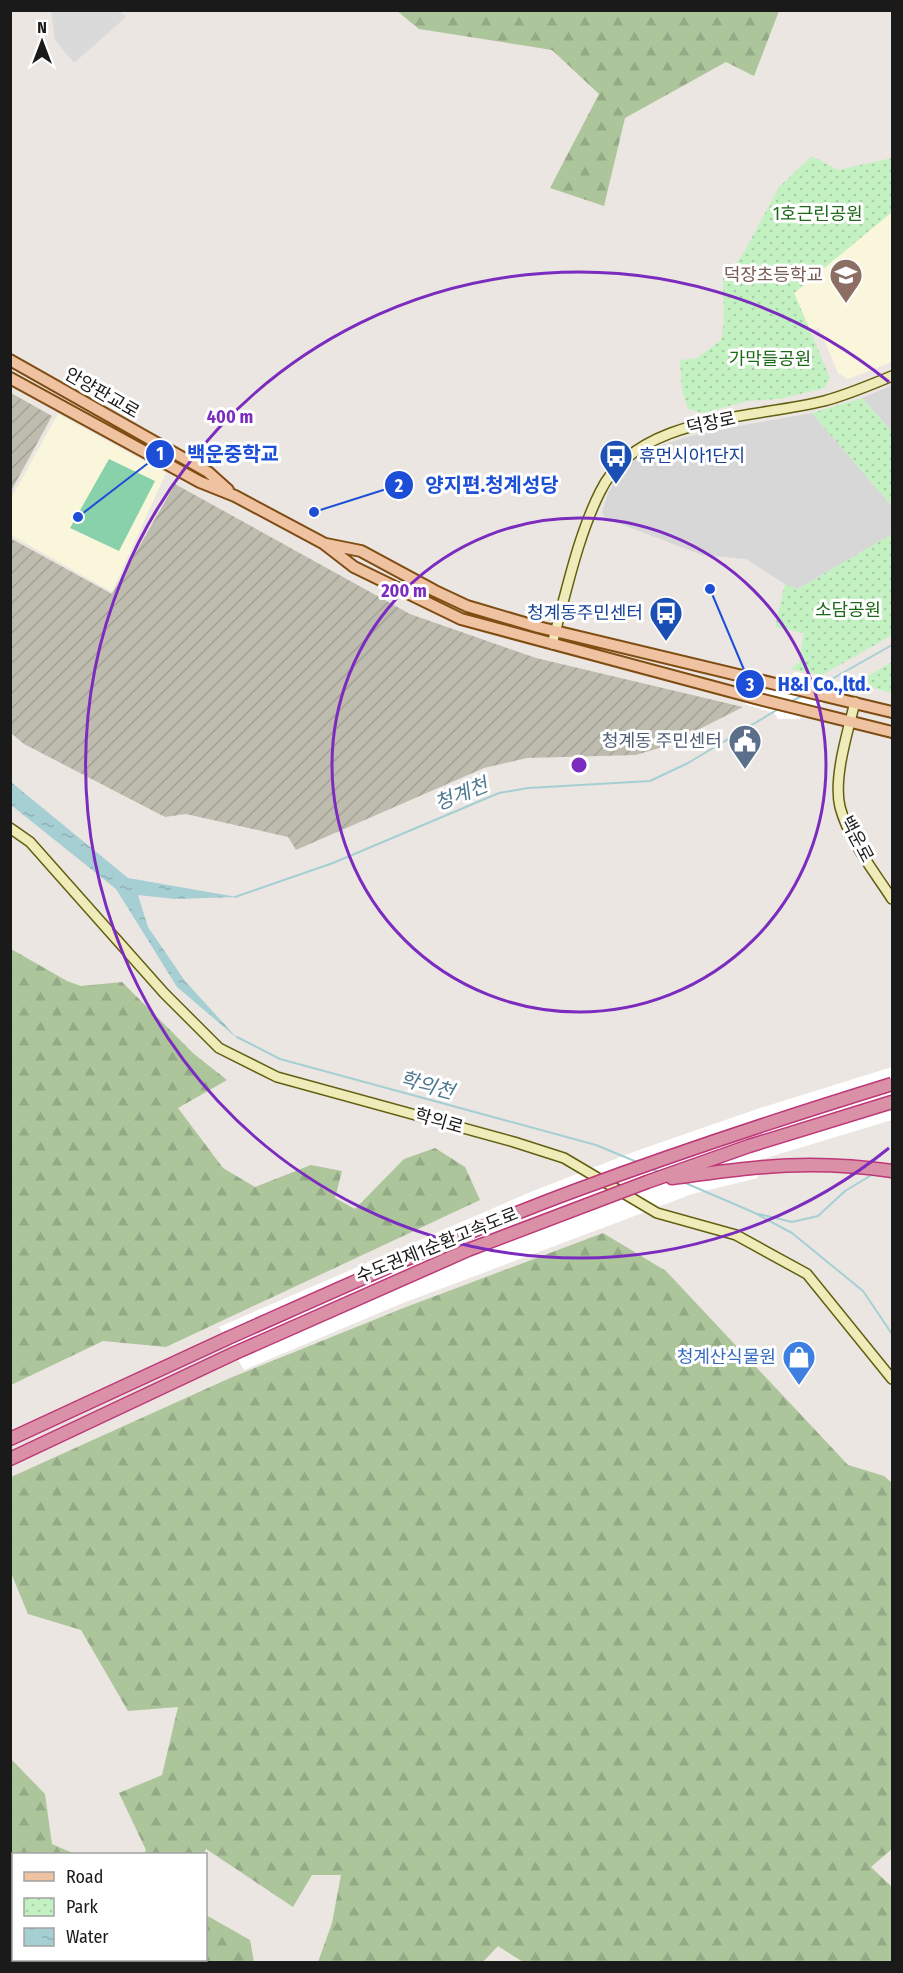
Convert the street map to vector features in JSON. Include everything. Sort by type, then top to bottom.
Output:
[{"type":"highway","name":"수도권제1순환고속도로","points":[[10,1439],[226,1339],[419,1254],[572,1191],[760,1125],[892,1084]]},
{"type":"highway","name":"수도권제1순환고속도로","points":[[10,1459],[235,1353],[468,1250],[749,1146],[892,1101]]},
{"type":"highway","points":[[647,1182],[757,1167],[798,1165],[855,1166],[892,1171]]},
{"type":"main road","name":"안양판교로","points":[[10,360],[208,472],[235,496]]},
{"type":"main road","name":"안양판교로","points":[[10,378],[200,482],[235,496],[323,543],[354,567],[461,619],[755,698],[892,732]]},
{"type":"main road","name":"안양판교로","points":[[323,543],[361,551],[467,606],[538,627],[892,712]]},
{"type":"street","name":"덕장로","points":[[552,644],[573,565],[600,491],[611,473],[627,456],[648,443],[677,430],[825,400],[892,376]]},
{"type":"street","name":"백운로","points":[[855,702],[839,772],[840,806],[856,843],[892,899]]},
{"type":"street","name":"학의로","points":[[10,828],[30,842],[164,993],[219,1048],[277,1077],[514,1142],[564,1158],[657,1213],[736,1234],[807,1275],[892,1379]]},
{"type":"shaded area","points":[[51,11],[120,11],[126,17],[74,63],[55,40]]},
{"type":"shaded area","name":"덕장초등학교","points":[[892,212],[892,362],[848,379],[838,373],[819,328],[810,330],[794,293]]},
{"type":"shaded area","points":[[892,385],[892,432],[862,398]]},
{"type":"shaded area","points":[[11,393],[52,416],[11,491]]},
{"type":"shaded area","points":[[812,413],[892,506],[892,534],[798,589],[785,584],[746,559],[702,555],[605,518],[602,512],[608,493],[617,478],[631,462],[649,450],[710,431]]},
{"type":"shaded area","points":[[58,414],[166,473],[112,592],[11,535],[11,498]]},
{"type":"shaded area","points":[[175,484],[410,614],[536,658],[743,707],[666,746],[636,755],[527,758],[484,768],[296,850],[288,837],[186,814],[165,817],[24,744],[11,733],[10,538],[112,594]]},
{"type":"green space","points":[[397,11],[779,11],[754,76],[726,62],[625,118],[604,206],[550,188],[599,94],[552,50],[419,29]]},
{"type":"green space","name":"1호근린공원","points":[[812,156],[838,170],[892,158],[892,212],[794,293],[830,378],[825,388],[779,399],[748,401],[703,413],[688,409],[682,390],[680,360],[697,358],[721,340],[724,322],[723,277],[742,256],[779,187]]},
{"type":"green space","points":[[862,398],[892,432],[892,506],[812,413]]},
{"type":"green space","points":[[109,459],[155,481],[119,551],[70,528]]},
{"type":"green space","name":"소담공원","points":[[892,534],[892,635],[822,675],[790,669],[799,663],[804,633],[775,627],[785,584],[798,589]]},
{"type":"green space","points":[[892,662],[892,693],[856,683]]},
{"type":"green space","points":[[11,949],[67,981],[81,986],[122,982],[194,1054],[227,1080],[178,1108],[223,1168],[255,1187],[311,1165],[342,1171],[335,1198],[355,1209],[404,1159],[435,1148],[465,1167],[480,1200],[166,1347],[103,1341],[11,1385]]},
{"type":"green space","points":[[603,1233],[666,1271],[848,1465],[884,1476],[892,1483],[892,1849],[871,1867],[892,1887],[892,1962],[523,1962],[498,1946],[483,1962],[318,1962],[332,1923],[341,1875],[312,1875],[293,1907],[206,1849],[204,1853],[144,1853],[146,1850],[119,1793],[162,1775],[178,1707],[128,1711],[81,1630],[28,1614],[11,1573],[11,1477],[230,1378],[406,1307]]},
{"type":"green space","points":[[11,1759],[45,1794],[52,1844],[73,1853],[12,1853],[12,1961],[207,1961],[207,1916],[250,1940],[254,1962],[11,1962]]},
{"type":"water","points":[[11,782],[128,878],[237,897],[175,899],[138,895],[148,927],[185,981],[238,1039],[177,987],[116,889],[11,805]]},
{"type":"pier","points":[[796,672],[851,685],[799,719],[778,719],[774,713],[744,704]]},
{"type":"pier","points":[[892,1067],[892,1120],[756,1161],[758,1178],[692,1194],[403,1303],[244,1370],[219,1327],[533,1191],[636,1151],[760,1108]]},
{"type":"waterway","name":"청계천","points":[[814,689],[892,645]]},
{"type":"waterway","name":"청계천","points":[[790,702],[804,695]]},
{"type":"waterway","name":"청계천","points":[[235,897],[333,863],[499,793],[528,788],[650,781],[688,763],[780,708]]},
{"type":"waterway","name":"학의천","points":[[237,1037],[280,1059],[596,1145],[637,1162]]},
{"type":"waterway","name":"학의천","points":[[650,1168],[662,1173]]},
{"type":"waterway","points":[[759,1214],[792,1222],[818,1216],[845,1191],[875,1173]]},
{"type":"waterway","name":"학의천","points":[[683,1182],[755,1213],[792,1233],[863,1291],[892,1334]]},
{"type":"place","name":"덕장초등학교","points":[[846,304]]},
{"type":"place","name":"휴먼시아1단지","points":[[616,485]]},
{"type":"place","name":"양지편.청계성당","points":[[314,512]]},
{"type":"place","name":"백운중학교","points":[[78,517]]},
{"type":"place","name":"H&I Co.,ltd.","points":[[710,589]]},
{"type":"place","name":"청계동주민센터","points":[[666,642]]},
{"type":"place","name":"청계동 주민센터","points":[[745,770]]},
{"type":"place","name":"청계산식물원","points":[[799,1386]]},
{"type":"park label","name":"가막들공원","points":[[770,359]]}]
